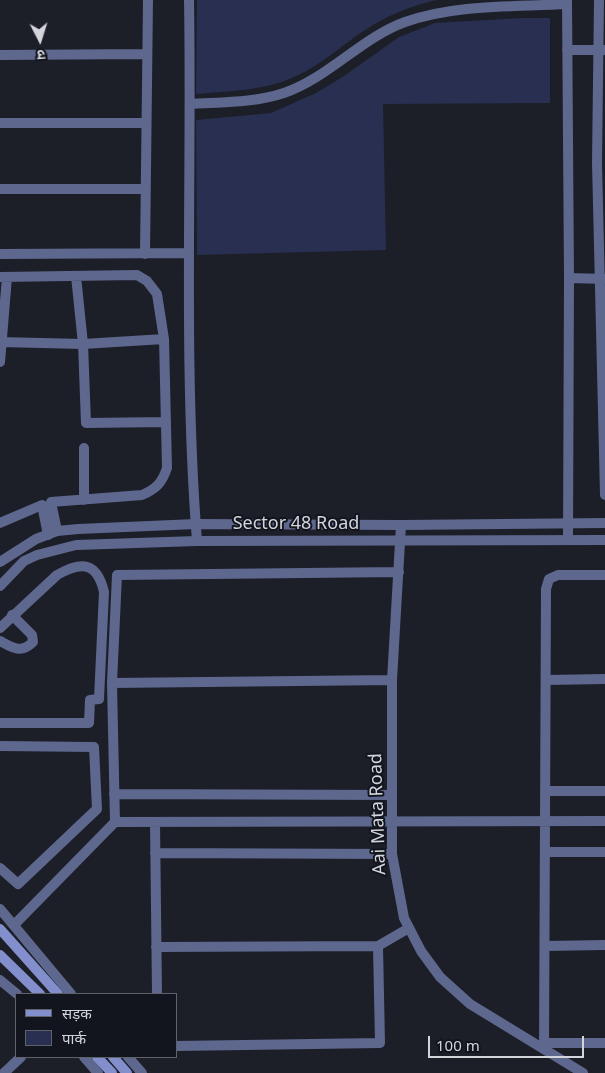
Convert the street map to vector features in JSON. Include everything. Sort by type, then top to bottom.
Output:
[{"type":"main road","points":[[0,929],[57,993]]},
{"type":"main road","points":[[0,955],[39,993]]},
{"type":"main road","points":[[98,1058],[112,1073]]},
{"type":"main road","points":[[114,1058],[127,1073]]},
{"type":"street","points":[[145,254],[148,0]]},
{"type":"street","points":[[189,0],[188,253],[190,385],[197,541]]},
{"type":"street","points":[[599,0],[602,50],[601,163],[605,495]]},
{"type":"street","points":[[190,104],[258,99],[285,92],[316,76],[383,32],[405,22],[442,12],[567,2],[570,278],[568,540]]},
{"type":"street","points":[[567,50],[602,50]]},
{"type":"street","points":[[0,55],[146,54]]},
{"type":"street","points":[[0,123],[146,123]]},
{"type":"street","points":[[0,189],[145,189]]},
{"type":"street","points":[[0,254],[188,253]]},
{"type":"street","points":[[0,362],[4,277],[137,275],[148,281],[157,294],[164,339],[167,468],[162,481],[155,489],[142,495],[51,502],[52,533]]},
{"type":"street","points":[[76,276],[84,344],[86,423],[166,422]]},
{"type":"street","points":[[570,278],[602,278]]},
{"type":"street","points":[[1,342],[84,344],[164,339]]},
{"type":"street","points":[[84,448],[84,500]]},
{"type":"street","points":[[0,523],[42,505],[52,533]]},
{"type":"street","name":"Sector 48 Road","points":[[0,562],[20,548],[52,533],[196,524],[401,525],[605,523]]},
{"type":"street","name":"Aai Mata Road","points":[[401,525],[392,680],[392,854],[404,918],[420,951],[440,977],[470,1004],[544,1046],[584,1073]]},
{"type":"street","name":"Sector 48 Road","points":[[0,586],[24,562],[56,549],[117,543],[197,541],[605,540]]},
{"type":"street","points":[[0,723],[89,723],[90,700],[99,699],[104,592],[101,578],[95,570],[86,566],[68,569],[58,575],[1,624]]},
{"type":"street","points":[[115,822],[112,683],[117,575],[399,572]]},
{"type":"street","points":[[605,575],[558,575],[549,579],[546,589],[544,1046],[605,1043]]},
{"type":"street","points":[[0,641],[18,650],[22,650],[33,642],[32,635],[12,615]]},
{"type":"street","points":[[546,680],[605,679]]},
{"type":"street","points":[[112,683],[392,680]]},
{"type":"street","points":[[0,746],[94,746],[97,809],[18,884],[0,868]]},
{"type":"street","points":[[546,792],[605,791]]},
{"type":"street","points":[[114,794],[392,794]]},
{"type":"street","points":[[15,924],[115,822],[605,821]]},
{"type":"street","points":[[155,822],[157,993]]},
{"type":"street","points":[[545,852],[605,852]]},
{"type":"street","points":[[155,853],[392,854]]},
{"type":"street","points":[[0,909],[15,924],[71,993]]},
{"type":"street","points":[[156,947],[378,946],[409,928]]},
{"type":"street","points":[[545,946],[605,945]]},
{"type":"street","points":[[178,1046],[380,1044],[378,946]]},
{"type":"street","points":[[0,980],[16,993]]},
{"type":"street","points":[[4,1073],[20,1058]]},
{"type":"street","points":[[85,1058],[98,1073]]},
{"type":"street","points":[[129,1058],[142,1073]]},
{"type":"green space","points":[[197,0],[437,0],[404,10],[381,21],[363,31],[315,66],[282,82],[246,90],[196,94]]},
{"type":"green space","points":[[550,18],[550,103],[383,104],[386,250],[197,255],[196,120],[271,113],[316,93],[344,76],[399,37],[435,23]]}]
